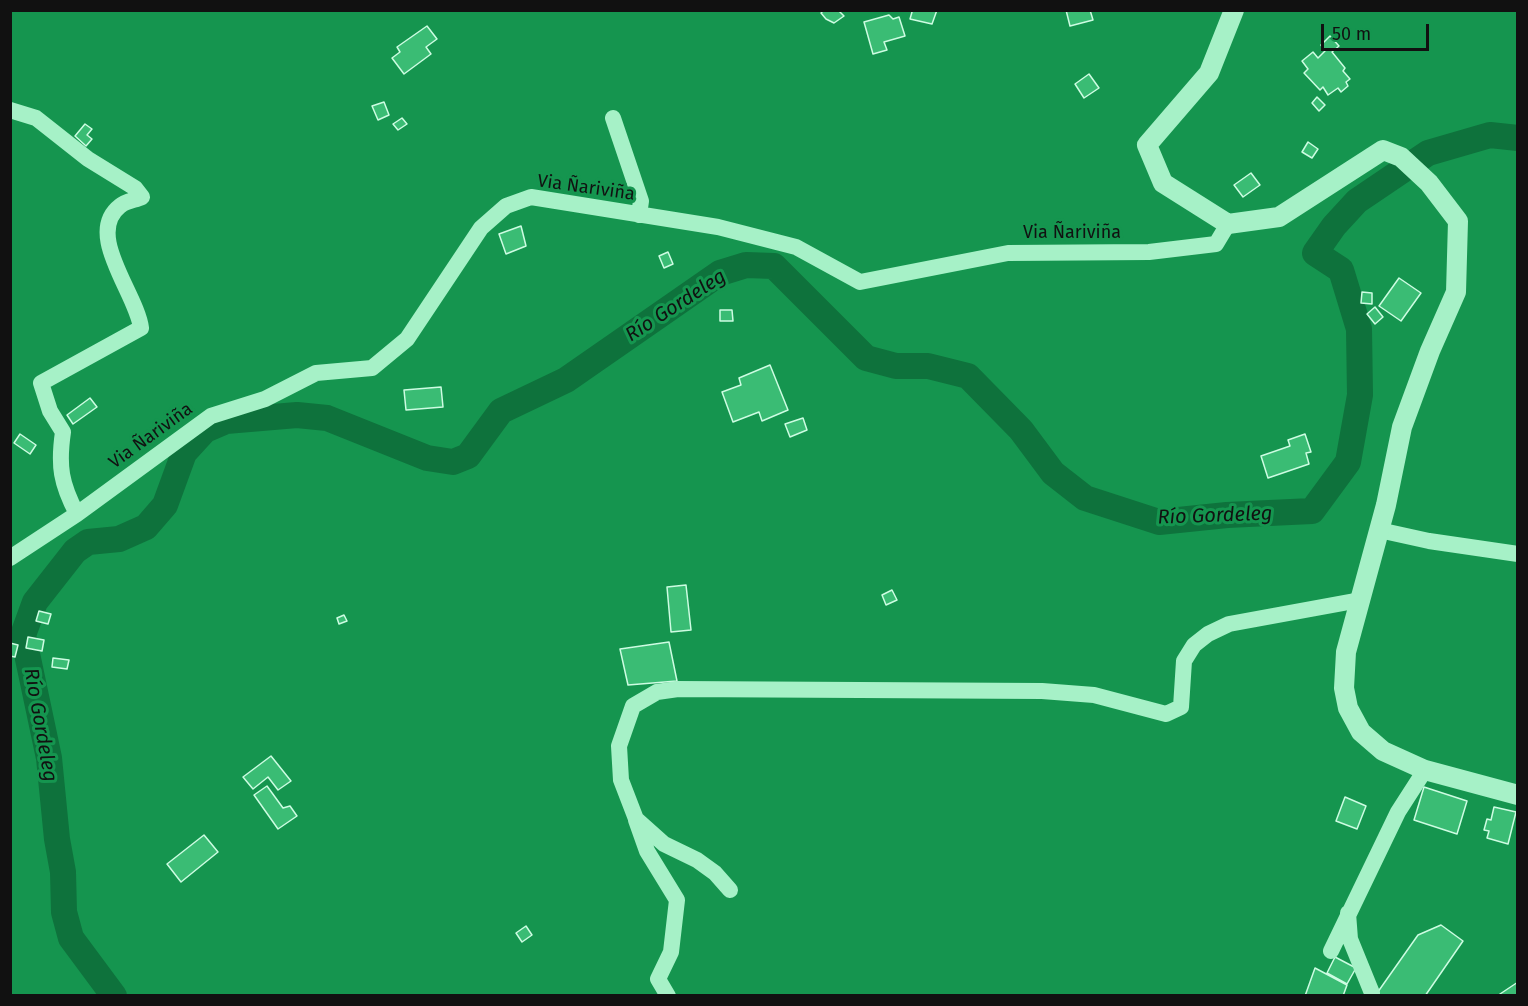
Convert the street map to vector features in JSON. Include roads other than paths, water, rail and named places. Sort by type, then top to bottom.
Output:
[{"type":"street","points":[[1234,10],[1209,74],[1147,145],[1164,183],[1228,224],[1279,217],[1383,150],[1401,157],[1420,175],[1458,221],[1456,292],[1430,351],[1402,427],[1379,530],[1346,652],[1344,688],[1348,708],[1361,732],[1383,751],[1425,770],[1518,795]]},
{"type":"street","points":[[10,110],[36,118],[88,159],[135,188],[142,197],[119,206],[107,227],[110,252],[139,316],[141,328],[41,383],[50,411],[63,432],[60,453],[63,486],[77,514]]},
{"type":"street","points":[[613,117],[641,201],[639,215]]},
{"type":"street","name":"Via Ñariviña","points":[[10,558],[77,514],[211,416],[266,399],[316,373],[372,368],[407,339],[481,228],[506,206],[531,197],[718,228],[796,247],[860,282],[1008,253],[1149,252],[1216,244],[1228,224]]},
{"type":"street","points":[[1379,530],[1429,541],[1518,554]]},
{"type":"street","points":[[668,996],[658,979],[671,952],[677,900],[647,852],[621,780],[620,746],[633,706],[657,692],[678,689],[1042,691],[1094,695],[1166,714],[1181,707],[1184,661],[1194,645],[1208,634],[1229,624],[1360,600]]},
{"type":"street","points":[[1331,951],[1398,812],[1425,770]]},
{"type":"street","points":[[636,819],[664,844],[697,860],[730,890]]},
{"type":"street","points":[[1348,912],[1350,939],[1372,993]]},
{"type":"waterway","name":"Río Gordeleg","points":[[114,996],[71,938],[64,912],[63,872],[57,839],[49,758],[23,635],[35,602],[75,551],[88,542],[119,539],[146,527],[165,505],[184,453],[205,430],[226,421],[297,415],[327,418],[427,458],[453,462],[468,456],[501,411],[566,380],[720,273],[746,265],[774,266],[866,358],[896,366],[928,366],[968,376],[1021,430],[1053,473],[1085,498],[1159,522],[1227,515],[1312,511],[1348,462],[1360,395],[1359,329],[1341,270],[1315,253],[1334,226],[1357,201],[1428,153],[1490,135],[1518,138]]}]
